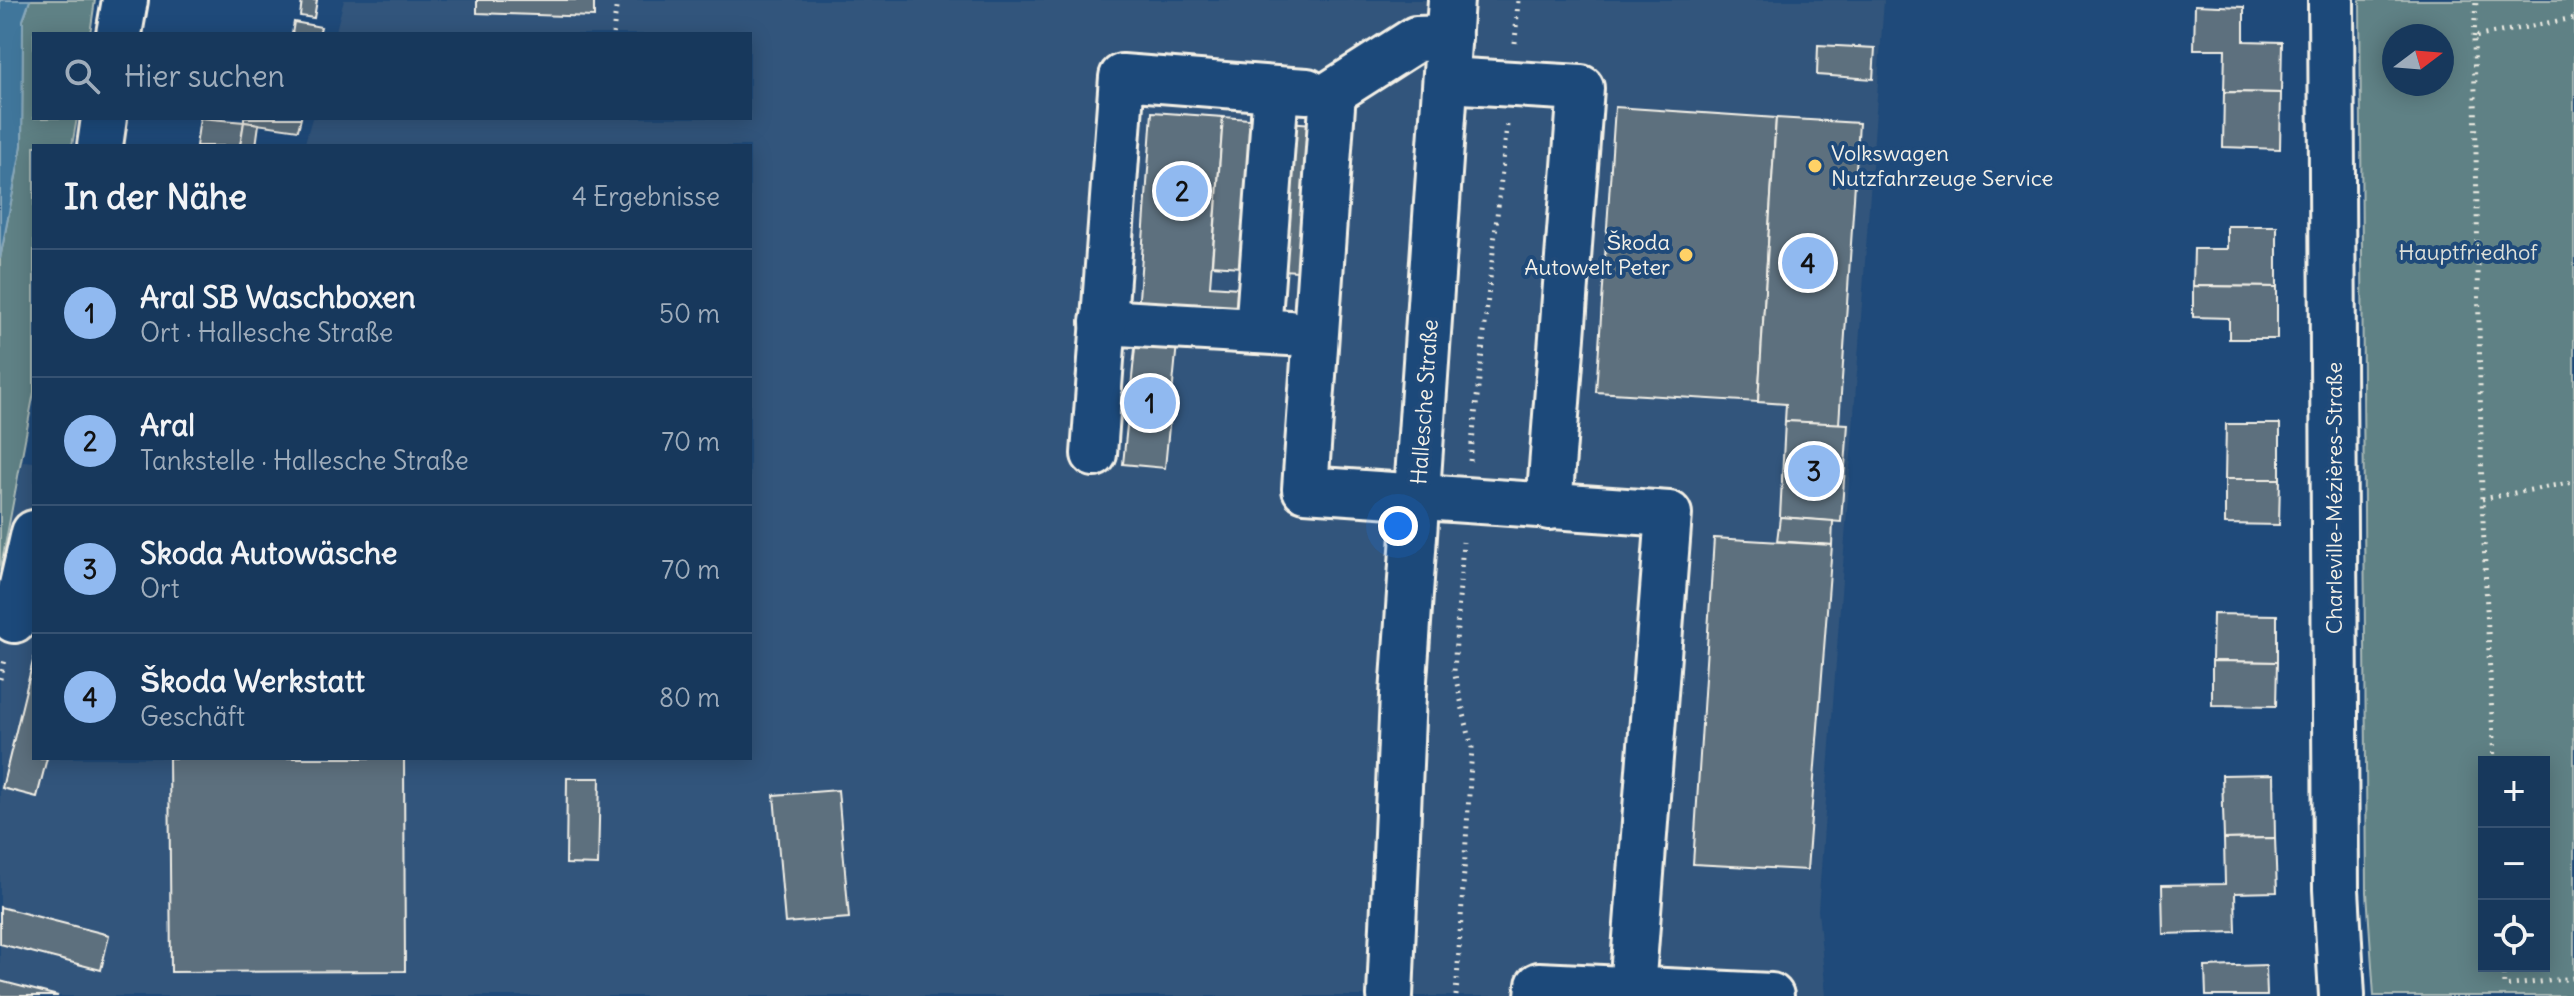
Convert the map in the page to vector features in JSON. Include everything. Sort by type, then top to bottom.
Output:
[{"type":"street","points":[[119,32],[125,0]]},
{"type":"street","name":"Charleville-Mézières-Straße","points":[[2331,0],[2336,857],[2342,996]]},
{"type":"street","points":[[1094,454],[1122,77],[1333,92],[1416,39],[1449,39],[1581,88],[1549,507]]},
{"type":"street","name":"Hallesche Straße","points":[[1390,996],[1403,695],[1449,39]]},
{"type":"street","points":[[1258,331],[1276,89]]},
{"type":"street","points":[[1333,92],[1305,489],[1669,514],[1632,989]]},
{"type":"street","points":[[100,144],[104,120]]},
{"type":"street","points":[[1103,322],[1316,335]]},
{"type":"street","points":[[14,620],[32,542]]},
{"type":"street","points":[[1538,996],[1539,985],[1771,996]]},
{"type":"path","points":[[613,32],[617,0]]},
{"type":"path","points":[[2476,0],[2474,37],[2482,499],[2494,756]]},
{"type":"path","points":[[2474,37],[2574,18]]},
{"type":"path","points":[[2482,499],[2574,482]]},
{"type":"path","points":[[2503,972],[2504,986],[2574,978]]},
{"type":"shaded area","points":[[0,0],[30,0],[23,20],[22,145],[0,259]]},
{"type":"shaded area","points":[[344,0],[1884,0],[1818,910],[1826,996],[0,996],[0,572],[23,461],[32,462],[32,760],[752,760],[752,144],[305,144],[311,120],[752,120],[752,32],[336,32]]},
{"type":"green space","points":[[30,0],[95,0],[90,32],[32,32],[32,120],[77,120],[72,144],[32,144],[32,403],[0,572],[0,259],[22,145],[23,20]]},
{"type":"green space","name":"Hauptfriedhof","points":[[2360,0],[2574,0],[2574,996],[2374,996],[2367,892]]},
{"type":"building","points":[[302,0],[317,0],[314,18],[300,16]]},
{"type":"building","points":[[477,0],[594,0],[594,17],[477,13]]},
{"type":"building","points":[[2195,5],[2244,7],[2244,41],[2282,42],[2281,93],[2224,92],[2225,49],[2194,49]]},
{"type":"building","points":[[294,22],[321,27],[320,32],[292,32]]},
{"type":"building","points":[[1818,45],[1875,48],[1873,79],[1817,75]]},
{"type":"building","points":[[2224,92],[2281,93],[2280,149],[2223,147]]},
{"type":"building","name":"Škoda Autowelt Peter","points":[[1615,107],[1776,118],[1758,402],[1596,392]]},
{"type":"building","points":[[1152,112],[1223,117],[1210,286],[1239,288],[1237,320],[1138,313]]},
{"type":"building","points":[[1223,117],[1352,127],[1341,274],[1212,265]]},
{"type":"building","points":[[1776,118],[1859,123],[1839,424],[1785,421],[1786,404],[1758,402]]},
{"type":"building","points":[[200,120],[244,122],[240,144],[196,144]]},
{"type":"building","points":[[244,120],[300,120],[298,130]]},
{"type":"building","points":[[244,122],[259,124],[256,144],[240,144]]},
{"type":"building","points":[[2227,226],[2277,226],[2277,287],[2193,286],[2194,249],[2227,249]]},
{"type":"building","points":[[2193,286],[2277,287],[2277,339],[2229,339],[2229,318],[2193,317]]},
{"type":"building","points":[[1136,339],[1177,343],[1165,468],[1123,464]]},
{"type":"building","points":[[1785,421],[1848,424],[1841,522],[1780,517]]},
{"type":"building","points":[[2226,424],[2280,424],[2280,479],[2225,479]]},
{"type":"building","points":[[2225,479],[2280,479],[2279,525],[2225,524]]},
{"type":"building","points":[[1780,517],[1833,521],[1832,545],[1777,541]]},
{"type":"building","points":[[1714,538],[1832,545],[1807,870],[1693,864]]},
{"type":"building","points":[[2213,614],[2277,615],[2277,662],[2212,661]]},
{"type":"building","points":[[2212,661],[2277,662],[2276,706],[2212,705]]},
{"type":"building","points":[[32,665],[32,760],[46,760],[37,797],[2,788]]},
{"type":"building","points":[[169,760],[404,760],[405,971],[171,972]]},
{"type":"building","points":[[2274,774],[2275,838],[2224,839],[2222,775]]},
{"type":"building","points":[[567,778],[600,778],[598,865],[566,864]]},
{"type":"building","points":[[838,790],[849,918],[785,923],[774,795]]},
{"type":"building","points":[[2275,838],[2277,892],[2235,893],[2236,932],[2163,934],[2162,885],[2225,884],[2224,839]]},
{"type":"building","points":[[0,907],[109,935],[101,970],[0,944]]},
{"type":"building","points":[[2266,965],[2267,996],[2206,996],[2205,967]]},
{"type":"building","points":[[0,981],[58,996],[0,996]]},
{"type":"place","name":"Volkswagen Nutzfahrzeuge Service","points":[[1815,166]]},
{"type":"place","name":"Aral","points":[[1182,191]]},
{"type":"place","name":"Škoda Autowelt Peter","points":[[1686,255]]},
{"type":"place","name":"Škoda Werkstatt","points":[[1808,263]]},
{"type":"place","name":"Aral SB Waschboxen","points":[[1150,403]]},
{"type":"place","name":"Skoda Autowäsche","points":[[1814,471]]}]
